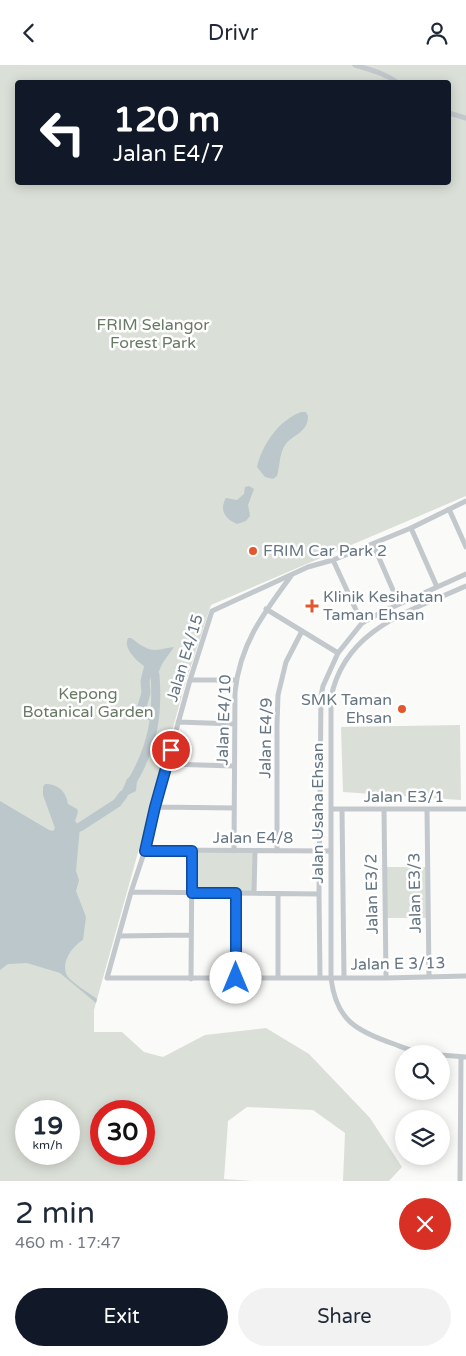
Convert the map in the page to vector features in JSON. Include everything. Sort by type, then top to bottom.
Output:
[{"type":"street","points":[[355,65],[388,75],[394,80]]},
{"type":"street","points":[[451,114],[466,118]]},
{"type":"street","name":"Jalan E4/15","points":[[107,978],[131,892],[145,851],[190,679],[212,611],[308,567],[333,560],[411,528],[466,501]]},
{"type":"street","points":[[450,509],[466,547]]},
{"type":"street","points":[[411,528],[437,587]]},
{"type":"street","points":[[373,543],[399,604]]},
{"type":"street","points":[[333,560],[362,623]]},
{"type":"street","points":[[320,978],[319,851],[321,696],[323,686],[338,653],[362,623],[466,574]]},
{"type":"street","name":"Jalan E4/10","points":[[234,851],[236,680],[247,643],[266,609],[292,575]]},
{"type":"street","name":"Jalan Usaha Ehsan","points":[[398,1045],[377,1038],[354,1026],[336,1004],[331,978],[331,698],[341,669],[357,645],[373,631],[398,616],[466,586]]},
{"type":"street","points":[[266,609],[338,653]]},
{"type":"street","name":"Jalan E4/9","points":[[276,851],[278,695],[286,662],[302,631]]},
{"type":"street","points":[[190,679],[236,680]]},
{"type":"street","points":[[321,696],[331,698]]},
{"type":"street","points":[[178,722],[235,724]]},
{"type":"street","points":[[167,764],[234,766]]},
{"type":"street","points":[[155,807],[234,808]]},
{"type":"street","name":"Jalan E3/1","points":[[331,809],[466,809]]},
{"type":"street","name":"Jalan E3/1","points":[[342,809],[344,977]]},
{"type":"street","name":"Jalan E3/2","points":[[384,809],[386,978]]},
{"type":"street","name":"Jalan E3/3","points":[[427,809],[429,977]]},
{"type":"street","name":"Jalan E4/8","points":[[145,851],[331,851]]},
{"type":"street","points":[[191,979],[192,851]]},
{"type":"street","points":[[254,893],[255,851]]},
{"type":"street","points":[[131,892],[319,894]]},
{"type":"street","points":[[236,893],[236,978]]},
{"type":"street","points":[[278,894],[278,978]]},
{"type":"street","points":[[119,935],[192,935]]},
{"type":"street","name":"Jalan E 3/13","points":[[107,978],[386,978],[466,976]]},
{"type":"street","points":[[450,1056],[463,1057],[460,1181]]},
{"type":"green space","points":[[0,65],[466,65],[466,496],[211,605],[186,681],[94,1010],[94,1032],[122,1032],[144,1052],[163,1057],[205,1035],[266,1028],[309,1054],[370,1118],[395,1156],[395,1165],[401,1165],[402,1167],[389,1181],[343,1181],[345,1133],[313,1110],[247,1107],[228,1121],[224,1179],[252,1181],[0,1181]]},
{"type":"green space","points":[[460,725],[461,800],[343,792],[341,727]]},
{"type":"green space","points":[[192,851],[255,851],[254,893],[192,893]]},
{"type":"green space","points":[[385,867],[427,867],[428,918],[385,918]]},
{"type":"shaded area","points":[[301,412],[306,412],[308,416],[306,426],[285,445],[277,476],[273,479],[265,477],[257,467],[267,442],[279,427]]},
{"type":"shaded area","points":[[249,486],[254,489],[248,505],[250,516],[246,521],[237,524],[229,520],[224,514],[224,502],[226,498],[237,500],[244,494],[245,487]]},
{"type":"shaded area","points":[[128,638],[151,650],[174,647],[162,664],[157,676],[131,654],[128,649]]},
{"type":"shaded area","points":[[138,770],[136,791],[117,803],[127,779]]},
{"type":"shaded area","points":[[45,784],[54,785],[61,789],[68,804],[77,809],[78,812],[75,821],[80,827],[76,871],[79,880],[76,891],[86,917],[83,940],[71,951],[65,967],[68,977],[97,999],[96,1003],[60,973],[27,963],[8,964],[0,970],[0,801],[53,831],[55,828],[43,795]]},
{"type":"waterway","points":[[148,669],[145,681],[146,693],[141,710],[144,714],[154,717]]},
{"type":"waterway","points":[[133,780],[150,742],[153,729],[156,703],[155,675]]},
{"type":"waterway","points":[[80,827],[117,803],[123,795]]},
{"type":"place","name":"FRIM Car Park 2","points":[[253,551]]},
{"type":"place","name":"Klinik Kesihatan Taman Ehsan","points":[[312,606]]},
{"type":"place","name":"SMK Taman Ehsan","points":[[402,709]]},
{"type":"route","points":[[171,750],[145,851],[192,851],[192,893],[236,893],[236,978]]},
{"type":"park label","name":"FRIM Selangor Forest Park","points":[[153,334]]},
{"type":"park label","name":"Kepong Botanical Garden","points":[[88,703]]}]
